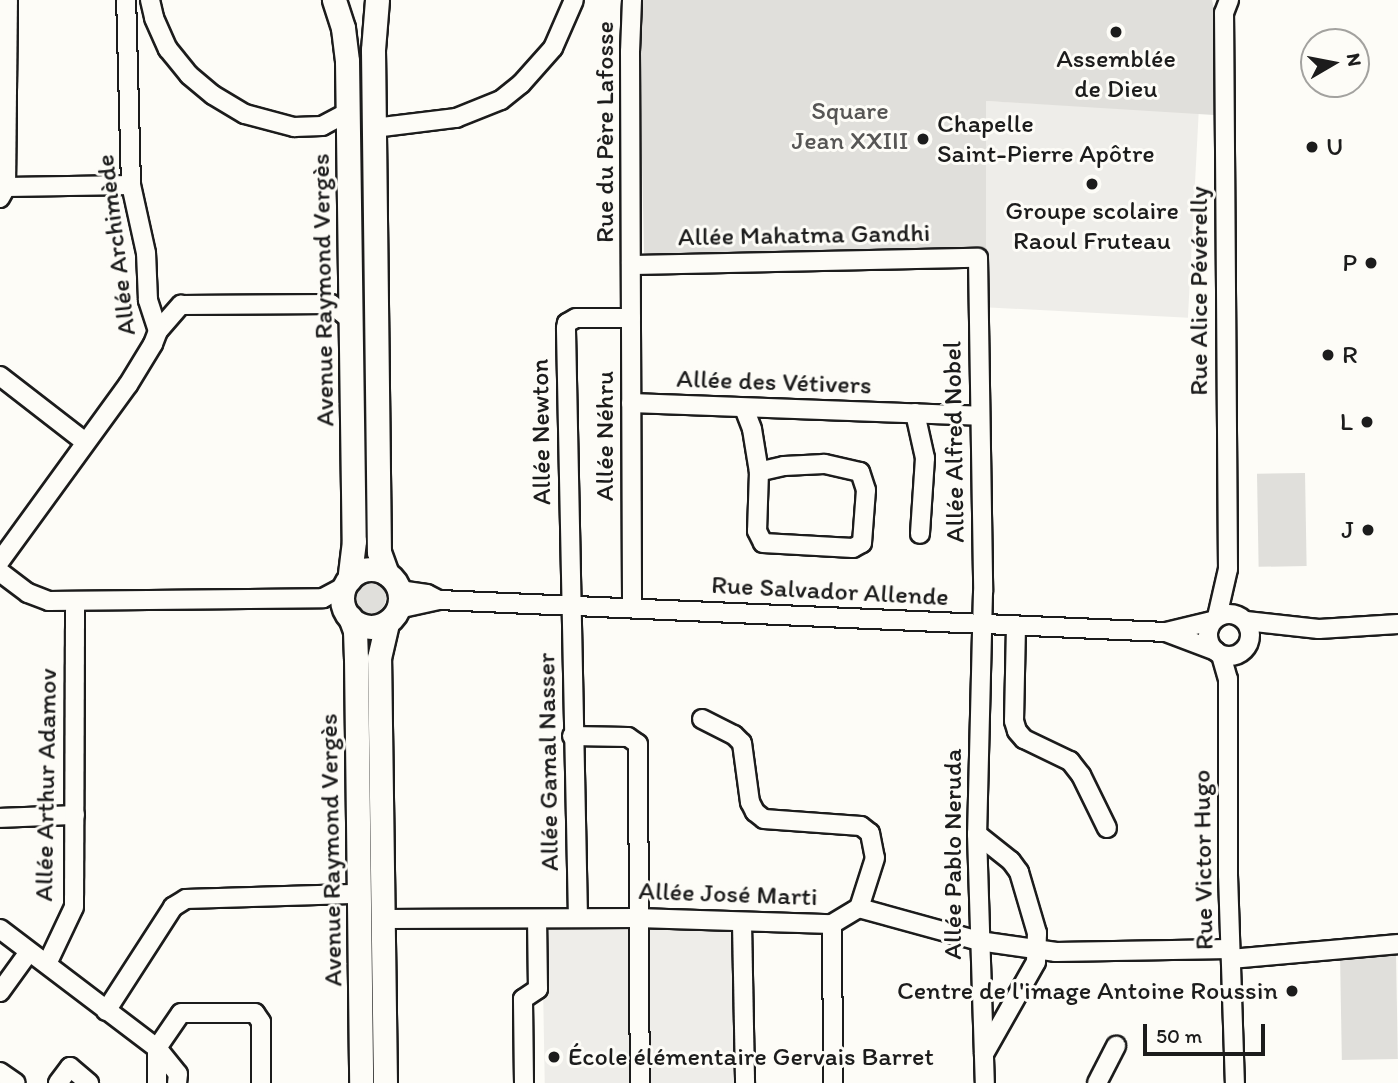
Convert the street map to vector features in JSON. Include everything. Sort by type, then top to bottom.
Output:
[{"type":"main road","name":"Avenue Raymond Vergès","points":[[334,0],[346,51],[348,112],[354,552],[346,583]]},
{"type":"main road","name":"Avenue Raymond Vergès","points":[[377,0],[373,50],[373,128],[379,552],[393,599],[379,659],[385,1083]]},
{"type":"main road","points":[[362,570],[380,570],[393,599],[363,626],[348,615],[343,604],[346,583],[362,570]]},
{"type":"main road","name":"Avenue Raymond Vergès","points":[[348,615],[355,631],[356,659],[361,1083]]},
{"type":"street","points":[[8,0],[3,193],[131,185]]},
{"type":"street","name":"Allée Archimède","points":[[0,561],[128,385],[158,331],[148,300],[146,253],[131,185],[126,0]]},
{"type":"street","points":[[150,0],[153,18],[168,49],[182,66],[213,95],[245,114],[294,127],[322,126],[348,112]]},
{"type":"street","points":[[373,128],[456,118],[501,100],[521,84],[553,48],[574,0]]},
{"type":"street","name":"Rue du Père Lafosse","points":[[631,265],[632,0]]},
{"type":"street","name":"Rue Alice Pévérelly","points":[[1215,619],[1228,569],[1224,4]]},
{"type":"street","name":"Allée Mahatma Gandhi","points":[[631,265],[978,258]]},
{"type":"street","name":"Allée Alfred Nobel","points":[[978,258],[981,624]]},
{"type":"street","name":"Allée Néhru","points":[[631,265],[632,608]]},
{"type":"street","points":[[331,304],[351,281]]},
{"type":"street","points":[[158,331],[181,305],[331,304],[352,321]]},
{"type":"street","name":"Allée Newton","points":[[572,606],[567,323],[576,318],[631,318]]},
{"type":"street","points":[[0,376],[85,442]]},
{"type":"street","name":"Allée des Vétivers","points":[[631,403],[980,416]]},
{"type":"street","points":[[744,408],[752,429],[759,472],[757,531],[763,543],[853,548],[862,543],[866,490],[860,472],[845,466],[814,464],[759,472]]},
{"type":"street","points":[[915,414],[925,458],[920,534]]},
{"type":"street","name":"Rue Alice Pévérelly","points":[[1228,569],[1244,619]]},
{"type":"street","points":[[0,572],[40,598],[75,601],[323,598],[346,583]]},
{"type":"street","points":[[323,598],[348,615]]},
{"type":"street","name":"Rue Salvador Allende","points":[[393,599],[1166,632],[1219,653]]},
{"type":"street","name":"Allée Arthur Adamov","points":[[47,964],[74,907],[75,601]]},
{"type":"street","name":"Allée Gamal Nasser","points":[[572,606],[572,736],[578,918]]},
{"type":"street","points":[[1166,632],[1230,613],[1244,619],[1319,629],[1398,624]]},
{"type":"street","points":[[1215,619],[1208,640],[1219,653],[1236,655],[1247,647],[1250,633],[1244,619]]},
{"type":"street","name":"Allée Pablo Neruda","points":[[981,624],[978,941],[985,1083]]},
{"type":"street","points":[[1016,626],[1013,721],[1017,731],[1024,739],[1070,761],[1081,775],[1107,828]]},
{"type":"street","name":"Rue Victor Hugo","points":[[1219,653],[1228,679],[1234,1083]]},
{"type":"street","points":[[702,719],[734,735],[742,743],[750,802],[755,812],[764,819],[861,826],[870,833],[876,858],[859,908],[978,941],[1056,952],[1230,954],[1398,944]]},
{"type":"street","points":[[572,736],[628,737],[638,744],[640,1083]]},
{"type":"street","points":[[0,818],[75,815]]},
{"type":"street","points":[[978,834],[1011,861],[1018,872],[1037,933],[1038,949],[1036,962],[984,1054]]},
{"type":"street","points":[[106,1011],[173,907],[186,899],[359,894]]},
{"type":"street","name":"Allée José Marti","points":[[384,919],[637,918],[832,924],[859,908]]},
{"type":"street","points":[[524,1083],[523,999],[538,989],[537,920]]},
{"type":"street","points":[[742,923],[746,1083]]},
{"type":"street","points":[[832,924],[833,1083]]},
{"type":"street","points":[[0,929],[157,1048],[178,1074],[177,1083]]},
{"type":"street","points":[[0,992],[29,952]]},
{"type":"street","points":[[157,1083],[157,1048],[181,1013],[255,1013],[261,1023],[261,1083]]},
{"type":"street","points":[[1097,1083],[1116,1046]]},
{"type":"street","points":[[58,1083],[70,1067],[89,1083]]},
{"type":"street","points":[[0,1072],[16,1083]]},
{"type":"shaded area","name":"Groupe scolaire Raoul Fruteau","points":[[986,101],[1199,112],[1188,318],[975,307]]},
{"type":"shaded area","points":[[630,926],[633,1083],[545,1083],[542,928]]},
{"type":"shaded area","points":[[650,929],[741,929],[741,1083],[650,1083]]},
{"type":"green space","name":"Square Jean XXIII","points":[[642,0],[1212,0],[1218,27],[1214,28],[1214,115],[986,101],[986,255],[644,253],[639,12]]},
{"type":"green space","points":[[353,56],[366,56],[366,548],[353,548]]},
{"type":"green space","points":[[1305,473],[1307,566],[1259,567],[1257,474]]},
{"type":"green space","points":[[369,580],[381,585],[386,597],[381,609],[369,614],[357,609],[352,597],[357,585]]},
{"type":"green space","points":[[1396,953],[1398,1059],[1342,1060],[1340,954]]},
{"type":"place","name":"Assemblée de Dieu","points":[[1116,32]]},
{"type":"place","name":"Chapelle Saint-Pierre Apôtre","points":[[923,139]]},
{"type":"place","name":"U","points":[[1312,147]]},
{"type":"place","name":"Groupe scolaire Raoul Fruteau","points":[[1092,184]]},
{"type":"place","name":"P","points":[[1371,263]]},
{"type":"place","name":"R","points":[[1328,355]]},
{"type":"place","name":"L","points":[[1367,422]]},
{"type":"place","name":"J","points":[[1368,530]]},
{"type":"place","name":"Centre de l'image Antoine Roussin","points":[[1292,991]]},
{"type":"place","name":"École élémentaire Gervais Barret","points":[[554,1057]]}]
